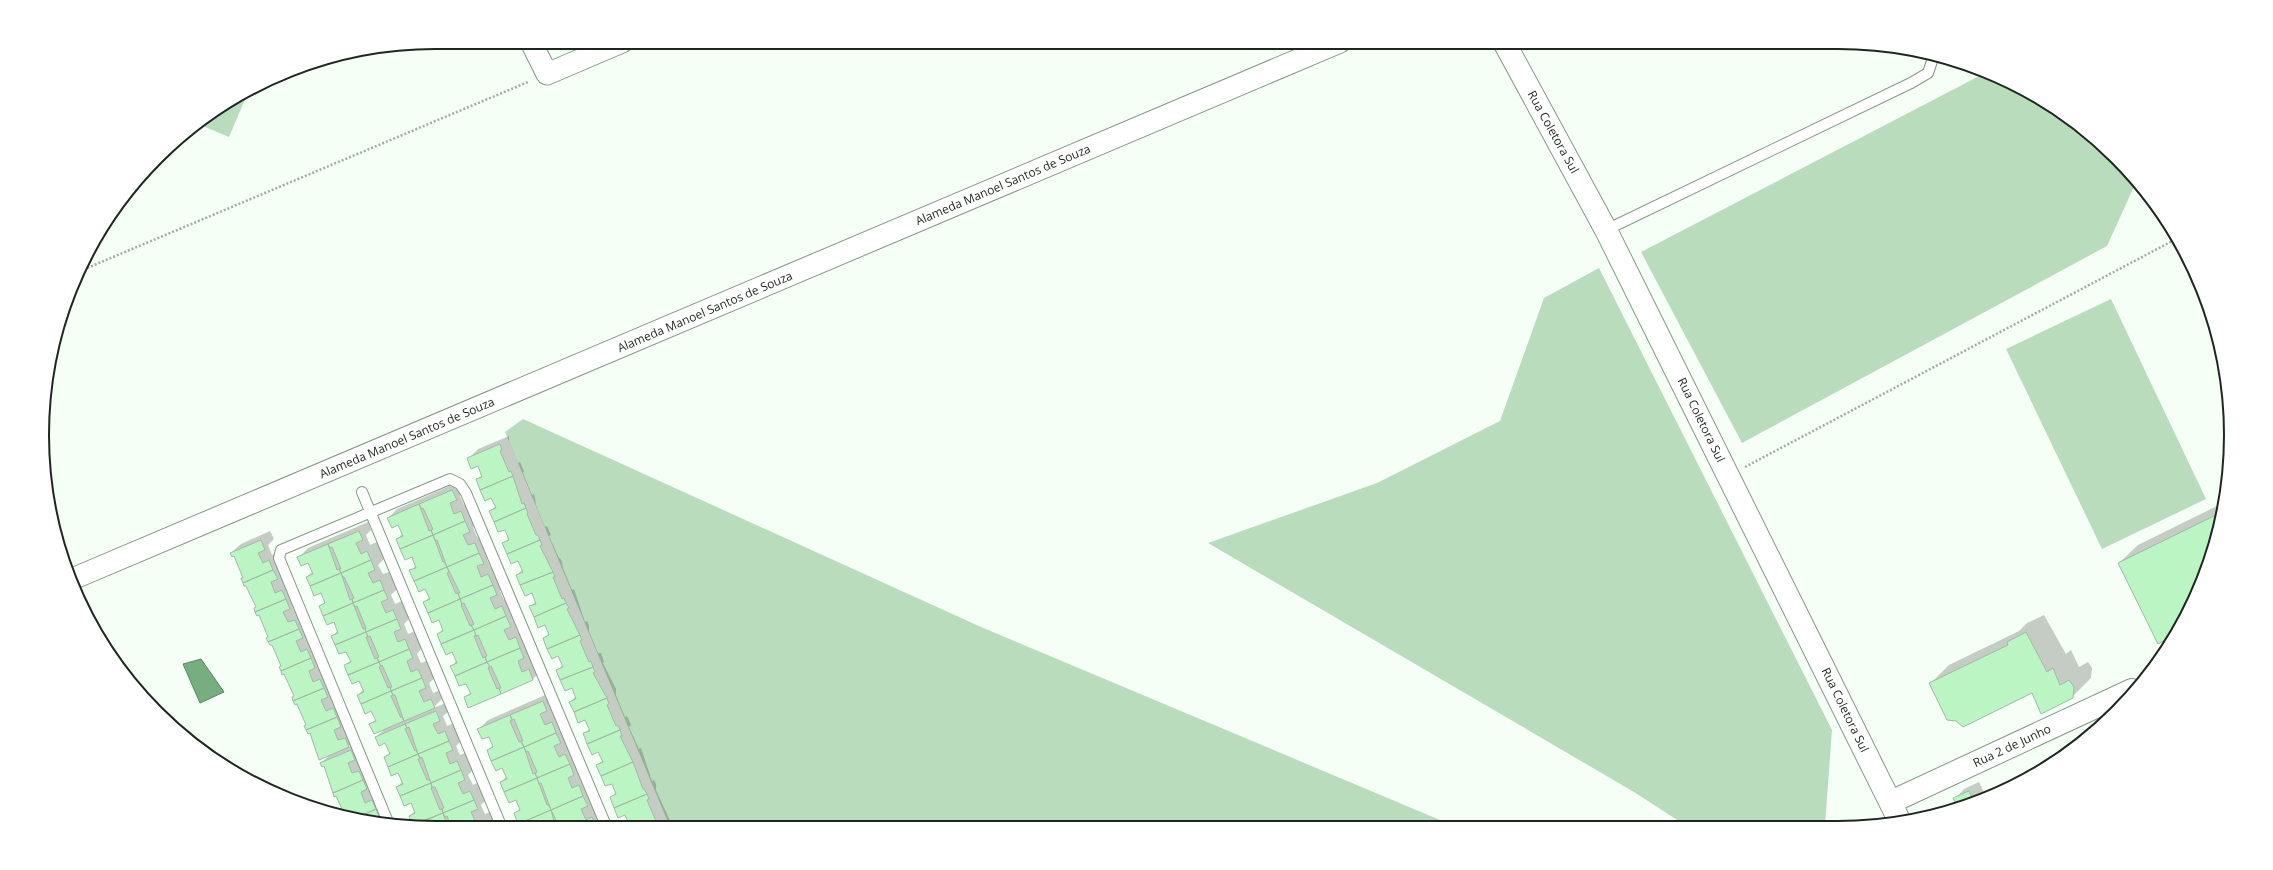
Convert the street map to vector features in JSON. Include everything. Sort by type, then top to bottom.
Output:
[{"type":"street","points":[[534,49],[547,74],[606,49]]},
{"type":"street","name":"Alameda Manoel Santos de Souza","points":[[76,577],[1323,49]]},
{"type":"street","name":"Rua Coletora Sul","points":[[1508,49],[1606,230],[1898,816]]},
{"type":"street","name":"Rua 2 de Junho","points":[[1891,802],[2125,693]]},
{"type":"lane","points":[[1606,230],[1911,84],[1928,73],[1932,61]]},
{"type":"lane","points":[[386,818],[279,558],[281,550],[450,479],[460,484],[470,500],[604,821]]},
{"type":"lane","points":[[362,492],[499,821]]},
{"type":"path","points":[[87,268],[547,74]]},
{"type":"path","points":[[1729,476],[2172,241]]},
{"type":"shaded area","points":[[1980,76],[2031,101],[2073,129],[2111,162],[2134,187],[2107,246],[1742,443],[1641,252]]},
{"type":"shaded area","points":[[245,99],[229,137],[204,126]]},
{"type":"shaded area","points":[[1599,268],[1832,730],[1825,821],[1679,821],[1634,792],[1208,543],[1377,483],[1500,421],[1544,298]]},
{"type":"shaded area","points":[[2111,299],[2206,499],[2102,549],[2006,349]]},
{"type":"shaded area","points":[[523,419],[981,627],[1441,821],[667,821],[505,432]]},
{"type":"shaded area","points":[[201,659],[224,692],[200,703],[183,664]]},
{"type":"building","points":[[500,444],[502,450],[500,451],[509,472],[511,471],[513,476],[480,490],[476,479],[482,477],[478,466],[471,469],[467,458]]},
{"type":"building","points":[[513,476],[522,504],[524,503],[526,508],[494,522],[489,511],[496,508],[491,498],[485,501],[480,490]]},
{"type":"building","points":[[452,490],[457,500],[450,503],[454,514],[461,511],[465,521],[433,535],[431,530],[433,529],[423,508],[422,509],[419,504]]},
{"type":"building","points":[[419,504],[429,531],[431,530],[433,535],[400,549],[396,539],[403,536],[398,525],[392,528],[387,518]]},
{"type":"building","points":[[526,508],[536,535],[538,535],[540,540],[507,554],[502,543],[509,540],[505,530],[498,532],[494,522]]},
{"type":"building","points":[[2216,515],[2204,559],[2195,583],[2172,628],[2164,641],[2158,644],[2118,563]]},
{"type":"building","points":[[465,521],[470,532],[463,535],[468,545],[475,543],[479,553],[447,567],[437,540],[435,540],[433,535]]},
{"type":"building","points":[[359,531],[363,540],[356,543],[361,554],[367,551],[371,560],[341,573],[339,569],[341,569],[332,547],[330,548],[328,544]]},
{"type":"building","points":[[433,535],[443,562],[447,567],[414,581],[409,570],[416,568],[412,557],[405,560],[400,549]]},
{"type":"building","points":[[261,540],[265,550],[258,553],[263,563],[269,560],[273,570],[243,583],[241,578],[243,578],[234,556],[232,557],[230,553]]},
{"type":"building","points":[[540,540],[542,545],[540,546],[553,572],[520,585],[516,575],[523,572],[518,561],[511,564],[507,554]]},
{"type":"building","points":[[328,544],[337,570],[339,569],[341,573],[310,586],[306,577],[313,574],[308,563],[301,566],[297,557]]},
{"type":"building","points":[[479,553],[484,564],[477,566],[481,577],[488,574],[493,585],[460,599],[458,593],[460,593],[447,567]]},
{"type":"building","points":[[371,560],[375,570],[368,573],[373,583],[380,580],[384,590],[353,603],[352,599],[354,598],[341,573]]},
{"type":"building","points":[[447,567],[449,572],[447,573],[456,594],[458,593],[460,599],[428,613],[423,602],[430,599],[425,589],[419,592],[414,581]]},
{"type":"building","points":[[273,570],[278,579],[271,582],[275,593],[282,590],[286,599],[255,612],[254,608],[256,607],[246,586],[244,586],[243,583]]},
{"type":"building","points":[[553,572],[555,577],[553,577],[562,599],[564,598],[566,603],[534,617],[529,606],[536,604],[532,593],[525,596],[520,585]]},
{"type":"building","points":[[341,573],[350,600],[352,599],[353,603],[323,616],[319,606],[325,603],[321,593],[314,596],[310,586]]},
{"type":"building","points":[[493,585],[497,595],[490,598],[495,609],[502,606],[506,616],[474,630],[471,625],[474,624],[464,603],[462,604],[460,599]]},
{"type":"building","points":[[384,590],[388,599],[381,602],[386,613],[393,610],[397,619],[366,632],[366,628],[357,606],[355,607],[353,603]]},
{"type":"building","points":[[286,599],[290,609],[283,612],[288,622],[295,620],[299,629],[268,642],[266,638],[268,637],[259,615],[257,616],[255,612]]},
{"type":"building","points":[[460,599],[470,626],[471,625],[474,630],[441,644],[437,634],[443,631],[439,620],[432,623],[428,613]]},
{"type":"building","points":[[353,603],[363,629],[365,629],[366,632],[335,645],[331,636],[338,633],[334,622],[327,625],[323,616]]},
{"type":"building","points":[[566,603],[569,608],[567,609],[580,635],[547,649],[543,638],[549,635],[545,625],[538,628],[534,617]]},
{"type":"building","points":[[506,616],[511,627],[504,630],[509,640],[516,637],[520,648],[487,662],[485,657],[487,656],[478,635],[476,636],[474,630]]},
{"type":"building","points":[[397,619],[401,629],[394,632],[398,642],[405,639],[409,649],[379,662],[377,658],[379,657],[370,636],[368,637],[366,632]]},
{"type":"building","points":[[299,629],[303,638],[296,641],[301,652],[307,649],[311,658],[281,671],[279,667],[281,666],[272,645],[268,642]]},
{"type":"building","points":[[474,630],[476,636],[474,636],[483,658],[485,657],[487,662],[455,676],[450,666],[457,663],[452,652],[446,655],[441,644]]},
{"type":"building","points":[[366,632],[368,637],[366,637],[375,659],[377,658],[379,662],[348,675],[344,665],[351,662],[346,652],[339,654],[335,645]]},
{"type":"building","points":[[2026,632],[2047,672],[2053,668],[2060,685],[2069,680],[2074,687],[2073,698],[2041,714],[2032,693],[1963,727],[1956,721],[1947,720],[1929,683],[2008,645],[2007,642]]},
{"type":"building","points":[[580,635],[582,640],[580,641],[589,662],[591,661],[593,667],[560,680],[556,670],[563,667],[558,656],[552,659],[547,649]]},
{"type":"building","points":[[520,648],[524,658],[518,661],[522,672],[529,669],[533,680],[501,694],[499,688],[501,688],[491,666],[490,667],[487,662]]},
{"type":"building","points":[[409,649],[413,658],[407,661],[411,672],[418,669],[422,678],[391,691],[390,687],[392,687],[382,665],[381,666],[379,662]]},
{"type":"building","points":[[311,658],[315,668],[309,671],[313,682],[320,679],[324,688],[293,701],[292,697],[294,696],[284,674],[282,675],[281,671]]},
{"type":"building","points":[[379,662],[381,666],[379,667],[388,688],[390,687],[391,691],[361,704],[357,695],[364,692],[359,681],[352,684],[348,675]]},
{"type":"building","points":[[487,662],[497,689],[499,688],[501,694],[468,708],[464,697],[471,694],[466,684],[459,686],[455,676]]},
{"type":"building","points":[[593,667],[595,672],[593,673],[607,698],[574,712],[569,702],[576,699],[572,688],[565,691],[560,680]]},
{"type":"building","points":[[422,678],[426,688],[419,691],[424,702],[431,699],[435,708],[404,721],[395,695],[393,695],[391,691]]},
{"type":"building","points":[[324,688],[328,697],[321,700],[326,711],[333,708],[337,717],[306,730],[304,726],[306,725],[297,704],[295,705],[293,701]]},
{"type":"building","points":[[391,691],[393,695],[391,696],[401,718],[402,717],[404,721],[374,734],[369,724],[376,721],[371,711],[365,714],[361,704]]},
{"type":"building","points":[[607,698],[609,704],[607,705],[616,726],[618,725],[620,730],[587,744],[583,733],[590,731],[585,720],[578,723],[574,712]]},
{"type":"building","points":[[543,701],[547,711],[540,714],[545,725],[552,722],[556,733],[524,747],[514,719],[512,720],[510,715]]},
{"type":"building","points":[[436,711],[440,721],[433,724],[438,734],[445,731],[449,741],[418,754],[409,727],[407,728],[405,724]]},
{"type":"building","points":[[510,715],[512,720],[510,721],[519,742],[521,741],[524,747],[491,761],[487,750],[493,747],[489,737],[482,739],[477,729]]},
{"type":"building","points":[[337,717],[341,727],[334,730],[338,740],[345,738],[349,747],[319,760],[310,733],[308,734],[306,730]]},
{"type":"building","points":[[405,724],[407,728],[405,729],[415,751],[416,750],[418,754],[388,767],[384,757],[390,754],[385,743],[379,746],[375,737]]},
{"type":"building","points":[[620,730],[622,736],[620,736],[633,762],[601,776],[596,765],[603,762],[598,752],[592,755],[587,744]]},
{"type":"building","points":[[556,733],[561,743],[554,746],[559,757],[565,754],[570,764],[537,778],[535,773],[537,772],[528,751],[526,752],[524,747]]},
{"type":"building","points":[[449,741],[453,750],[446,753],[450,764],[457,761],[461,770],[431,783],[422,757],[420,758],[418,754]]},
{"type":"building","points":[[524,747],[533,774],[535,773],[537,778],[504,792],[500,782],[507,779],[502,768],[496,771],[491,761]]},
{"type":"building","points":[[351,750],[355,760],[348,763],[352,773],[359,771],[363,780],[333,793],[324,766],[322,767],[320,763]]},
{"type":"building","points":[[418,754],[420,758],[418,759],[427,780],[429,779],[431,783],[400,796],[396,787],[403,784],[398,773],[391,776],[388,767]]},
{"type":"building","points":[[633,762],[643,789],[647,794],[614,808],[610,797],[616,794],[612,784],[605,786],[601,776]]},
{"type":"building","points":[[570,764],[574,775],[568,778],[572,788],[579,785],[583,796],[551,810],[541,783],[539,784],[537,778]]},
{"type":"building","points":[[461,770],[465,780],[458,783],[463,794],[470,791],[474,800],[443,813],[442,809],[444,808],[435,787],[432,787],[431,783]]},
{"type":"building","points":[[537,778],[547,805],[549,805],[551,810],[525,821],[517,821],[514,813],[520,810],[516,800],[509,803],[504,792]]},
{"type":"building","points":[[363,780],[367,789],[361,792],[365,803],[372,800],[376,809],[364,815],[342,810],[333,793]]},
{"type":"building","points":[[431,783],[431,788],[440,810],[442,809],[443,813],[424,821],[410,820],[409,816],[415,813],[411,803],[404,806],[400,796]]},
{"type":"building","points":[[1969,791],[1972,797],[1955,803],[1953,798]]},
{"type":"building","points":[[647,794],[649,799],[647,800],[656,821],[628,821],[625,815],[618,818],[614,808]]},
{"type":"building","points":[[583,796],[588,806],[581,809],[586,820],[592,817],[594,821],[556,821],[551,810]]},
{"type":"building","points":[[474,800],[478,809],[471,812],[475,821],[449,821],[447,816],[445,817],[443,813]]},
{"type":"building","points":[[376,809],[379,817],[364,815]]},
{"type":"building","points":[[551,810],[554,821],[525,821]]},
{"type":"building","points":[[443,813],[446,821],[435,821],[425,821]]}]
